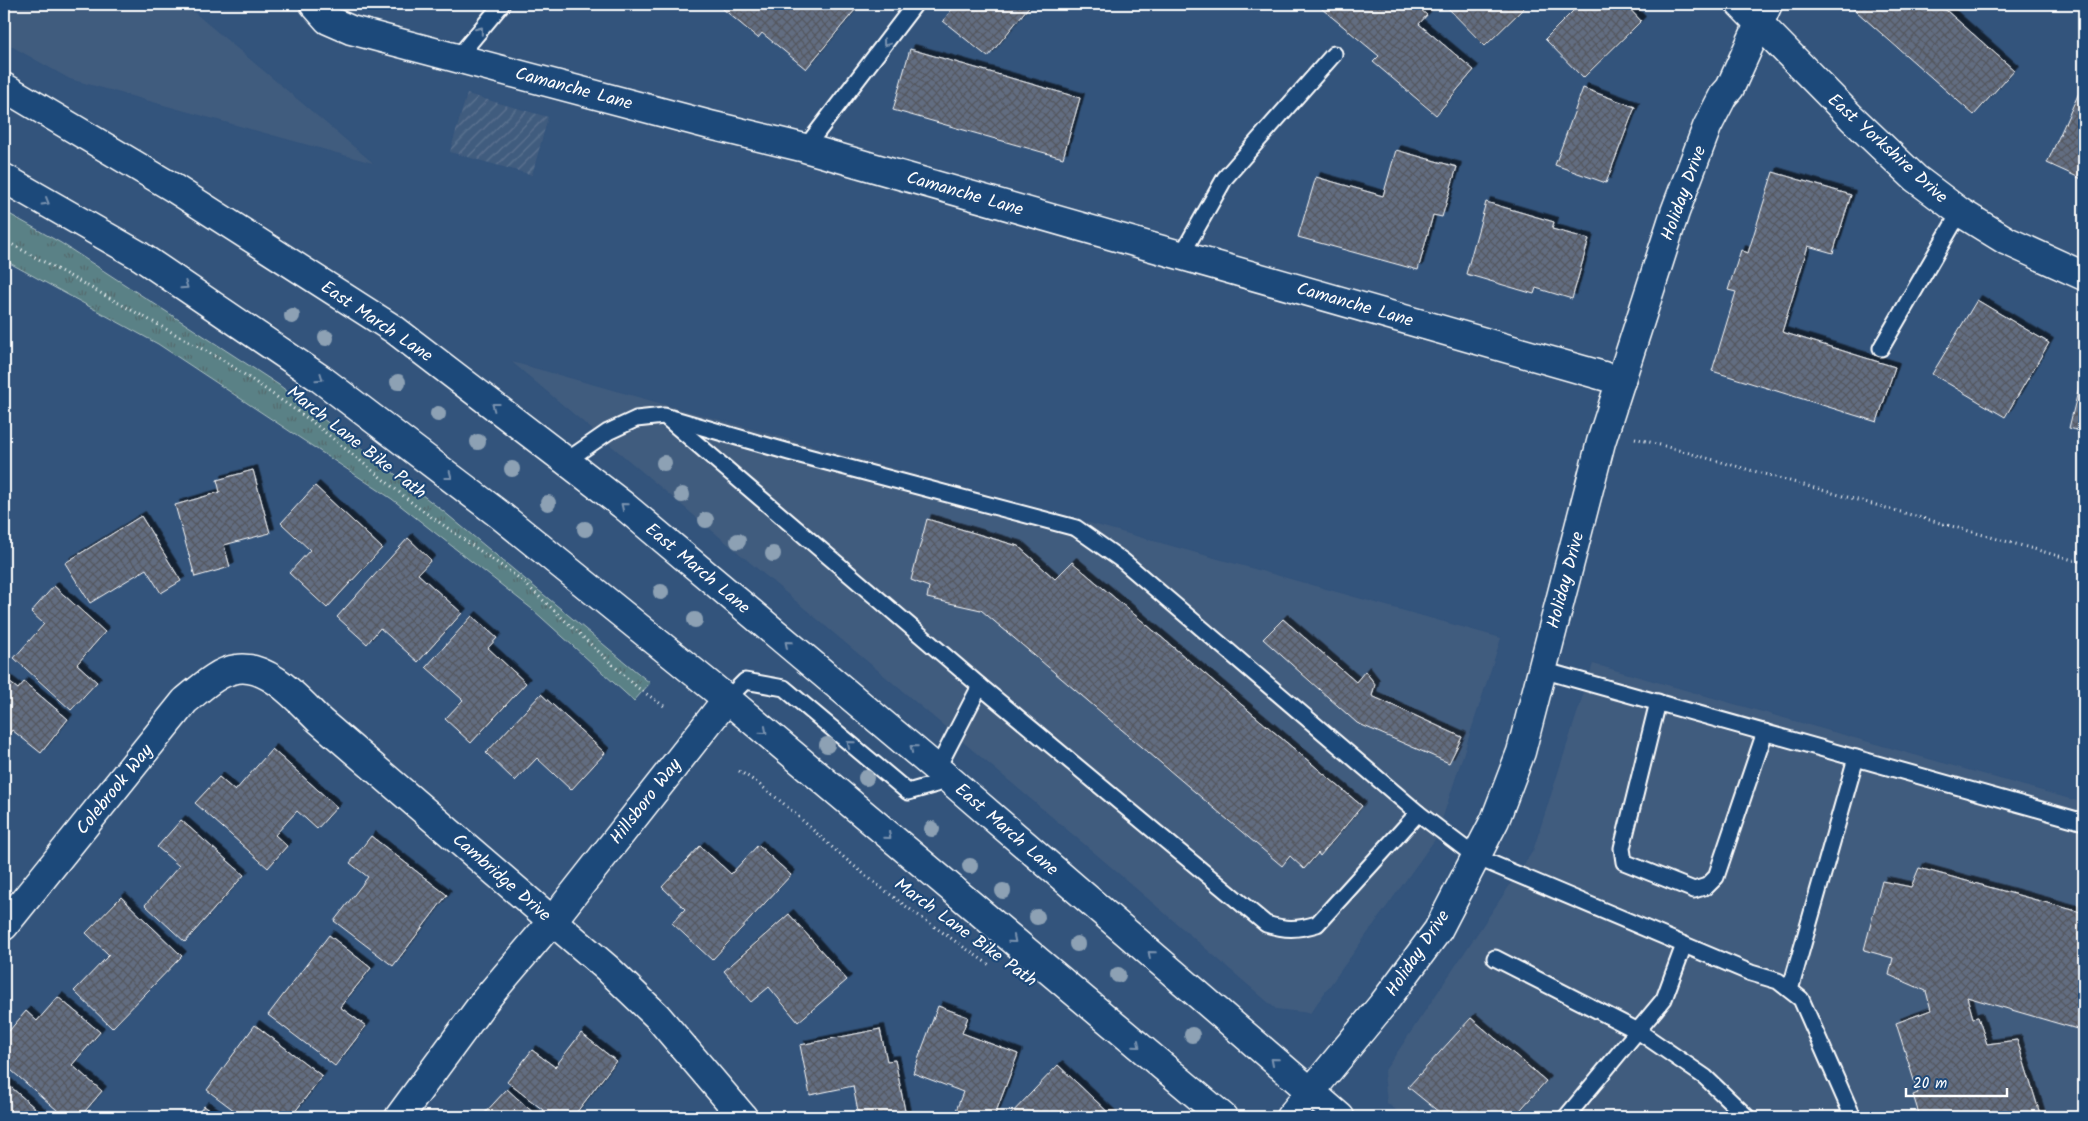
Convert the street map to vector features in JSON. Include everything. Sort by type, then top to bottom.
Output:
[{"type":"street","name":"Camanche Lane","points":[[314,4],[328,20],[351,30],[458,57],[710,126],[805,148],[1182,254],[1621,381]]},
{"type":"street","name":"East Yorkshire Drive","points":[[1740,4],[1763,14],[1915,178],[1960,212],[2007,241],[2084,276]]},
{"type":"street","name":"Holiday Drive","points":[[1290,1117],[1383,1004],[1438,930],[1495,820],[1521,752],[1605,429],[1675,212],[1707,127],[1723,96],[1730,88],[1763,14]]},
{"type":"street","name":"East March Lane","points":[[4,87],[172,187],[395,330],[566,461],[623,505],[943,774],[1340,1117]]},
{"type":"street","points":[[4,178],[140,256],[321,379],[500,515],[727,699],[1223,1117]]},
{"type":"street","name":"Cambridge Drive","points":[[238,668],[261,672],[280,683],[320,721],[607,968],[657,1016],[743,1117]]},
{"type":"street","name":"Colebrook Way","points":[[4,926],[185,701],[212,680],[238,668]]},
{"type":"street","name":"Hillsboro Way","points":[[399,1117],[486,999],[553,920],[727,699]]},
{"type":"lane","points":[[458,57],[502,4]]},
{"type":"lane","points":[[805,148],[915,4]]},
{"type":"lane","points":[[1182,254],[1225,178],[1334,54]]},
{"type":"lane","points":[[1881,348],[1960,212]]},
{"type":"lane","points":[[664,416],[980,686],[1266,924],[1284,930],[1301,929],[1317,924],[1418,813]]},
{"type":"lane","points":[[566,461],[608,432],[636,419],[664,416],[798,454],[1076,528],[1124,561],[1418,813],[1476,856],[1750,973],[1778,981],[1790,990],[1801,999],[1853,1117]]},
{"type":"lane","points":[[1542,670],[2084,822]]},
{"type":"lane","name":"Hillsboro Way","points":[[727,699],[745,681],[784,688],[908,792],[943,774]]},
{"type":"lane","points":[[943,774],[980,686]]},
{"type":"lane","points":[[1658,702],[1622,848],[1624,862],[1694,890],[1707,886],[1716,877],[1765,732]]},
{"type":"lane","points":[[1790,990],[1856,758]]},
{"type":"lane","points":[[1566,1117],[1664,999],[1684,945]]},
{"type":"lane","points":[[1495,958],[1638,1031],[1705,1077],[1747,1117]]},
{"type":"path","name":"March Lane Bike Path","points":[[4,240],[226,362],[310,420],[416,506],[519,578],[638,688],[664,706]]},
{"type":"path","points":[[1605,429],[2084,563]]},
{"type":"path","name":"March Lane Bike Path","points":[[739,771],[759,783],[847,861],[910,910],[997,970]]},
{"type":"shaded area","points":[[4,4],[184,4],[373,163],[70,79],[4,42]]},
{"type":"shaded area","points":[[467,94],[548,117],[532,175],[450,152]]},
{"type":"shaded area","points":[[512,362],[1501,638],[1436,838],[1310,1013],[1276,1009],[1096,854]]},
{"type":"shaded area","points":[[1593,664],[2084,803],[2084,1117],[1405,1117],[1387,1103],[1384,1072],[1533,851]]},
{"type":"green space","points":[[4,211],[61,243],[279,385],[443,511],[650,683],[634,701],[532,609],[392,499],[158,344],[4,260]]},
{"type":"building","points":[[717,4],[860,4],[806,69],[762,33],[758,38]]},
{"type":"building","points":[[956,4],[1031,4],[988,57],[943,21]]},
{"type":"building","points":[[1316,4],[1414,4],[1427,15],[1419,24],[1474,70],[1436,115],[1373,62],[1379,56]]},
{"type":"building","points":[[1444,4],[1528,4],[1485,46]]},
{"type":"building","points":[[1580,4],[1625,4],[1641,21],[1583,78],[1545,39]]},
{"type":"building","points":[[1848,4],[1939,4],[2014,70],[1974,115]]},
{"type":"building","points":[[910,49],[1080,98],[1063,158],[893,110]]},
{"type":"building","points":[[2084,85],[2084,180],[2047,163]]},
{"type":"building","points":[[1583,88],[1635,107],[1606,183],[1555,165]]},
{"type":"building","points":[[1396,150],[1457,167],[1442,217],[1433,215],[1418,270],[1298,237],[1316,177],[1383,196]]},
{"type":"building","points":[[1773,172],[1851,195],[1833,253],[1808,246],[1782,332],[1895,367],[1877,422],[1712,371],[1736,292],[1728,290],[1741,250],[1748,253]]},
{"type":"building","points":[[1486,202],[1554,222],[1552,229],[1589,239],[1572,299],[1536,288],[1534,294],[1466,274]]},
{"type":"building","points":[[1977,300],[2049,343],[2005,417],[1932,374]]},
{"type":"building","points":[[2084,367],[2084,432],[2069,428]]},
{"type":"building","points":[[253,470],[270,533],[224,545],[230,567],[195,577],[175,505],[220,492],[217,480]]},
{"type":"building","points":[[315,486],[382,548],[327,608],[289,573],[310,550],[281,523]]},
{"type":"building","points":[[141,516],[181,581],[161,593],[146,569],[90,603],[65,563]]},
{"type":"building","points":[[927,519],[1018,546],[1055,579],[1072,562],[1362,806],[1320,856],[1318,853],[1304,869],[1290,856],[1282,866],[981,610],[927,598],[929,587],[911,580]]},
{"type":"building","points":[[408,538],[431,560],[418,574],[462,613],[418,662],[380,628],[367,644],[337,617]]},
{"type":"building","points":[[54,586],[105,632],[77,664],[97,682],[71,710],[14,658],[44,624],[31,612]]},
{"type":"building","points":[[472,616],[497,638],[488,648],[526,683],[471,743],[445,719],[463,700],[426,667]]},
{"type":"building","points":[[1283,619],[1356,682],[1365,671],[1375,684],[1372,696],[1462,737],[1449,763],[1357,723],[1263,639]]},
{"type":"building","points":[[4,678],[18,689],[24,682],[68,719],[41,753],[12,730],[4,741]]},
{"type":"building","points":[[541,694],[605,753],[571,790],[537,758],[515,781],[486,753]]},
{"type":"building","points":[[272,749],[337,807],[317,829],[297,811],[275,835],[287,846],[268,868],[195,803],[219,777],[235,791]]},
{"type":"building","points":[[181,820],[244,875],[185,942],[145,905],[179,866],[157,847]]},
{"type":"building","points":[[371,836],[447,895],[393,966],[334,921],[368,877],[350,863]]},
{"type":"building","points":[[758,845],[791,875],[712,960],[672,923],[685,909],[662,887],[700,846],[731,874]]},
{"type":"building","points":[[1919,868],[2084,913],[2084,1031],[1967,997],[1973,1018],[1978,1017],[1987,1044],[2017,1040],[2041,1117],[1920,1117],[1913,1095],[1918,1093],[1896,1023],[1931,1010],[1926,991],[1889,975],[1893,958],[1864,950],[1882,881],[1911,887]]},
{"type":"building","points":[[121,897],[182,956],[112,1028],[74,991],[109,955],[86,933]]},
{"type":"building","points":[[789,914],[847,980],[798,1022],[769,987],[751,1002],[724,971]]},
{"type":"building","points":[[329,935],[371,968],[340,1007],[366,1026],[335,1066],[268,1015]]},
{"type":"building","points":[[58,997],[100,1032],[72,1065],[102,1091],[80,1117],[65,1117],[4,1064],[4,1037],[26,1011],[37,1021]]},
{"type":"building","points":[[938,1006],[968,1017],[962,1033],[1018,1054],[994,1117],[954,1116],[963,1092],[913,1073]]},
{"type":"building","points":[[1471,1018],[1546,1081],[1514,1117],[1445,1117],[1408,1087]]},
{"type":"building","points":[[255,1025],[322,1076],[291,1117],[243,1117],[207,1090]]},
{"type":"building","points":[[880,1029],[887,1061],[895,1060],[906,1116],[859,1117],[853,1086],[810,1095],[800,1045]]},
{"type":"building","points":[[581,1033],[616,1061],[573,1117],[552,1117],[507,1082],[532,1050],[555,1067]]},
{"type":"building","points":[[1058,1065],[1113,1117],[1008,1117]]},
{"type":"building","points":[[4,1081],[45,1117],[4,1117]]},
{"type":"building","points":[[507,1089],[538,1117],[481,1117]]},
{"type":"building","points":[[204,1106],[220,1117],[195,1117]]}]
